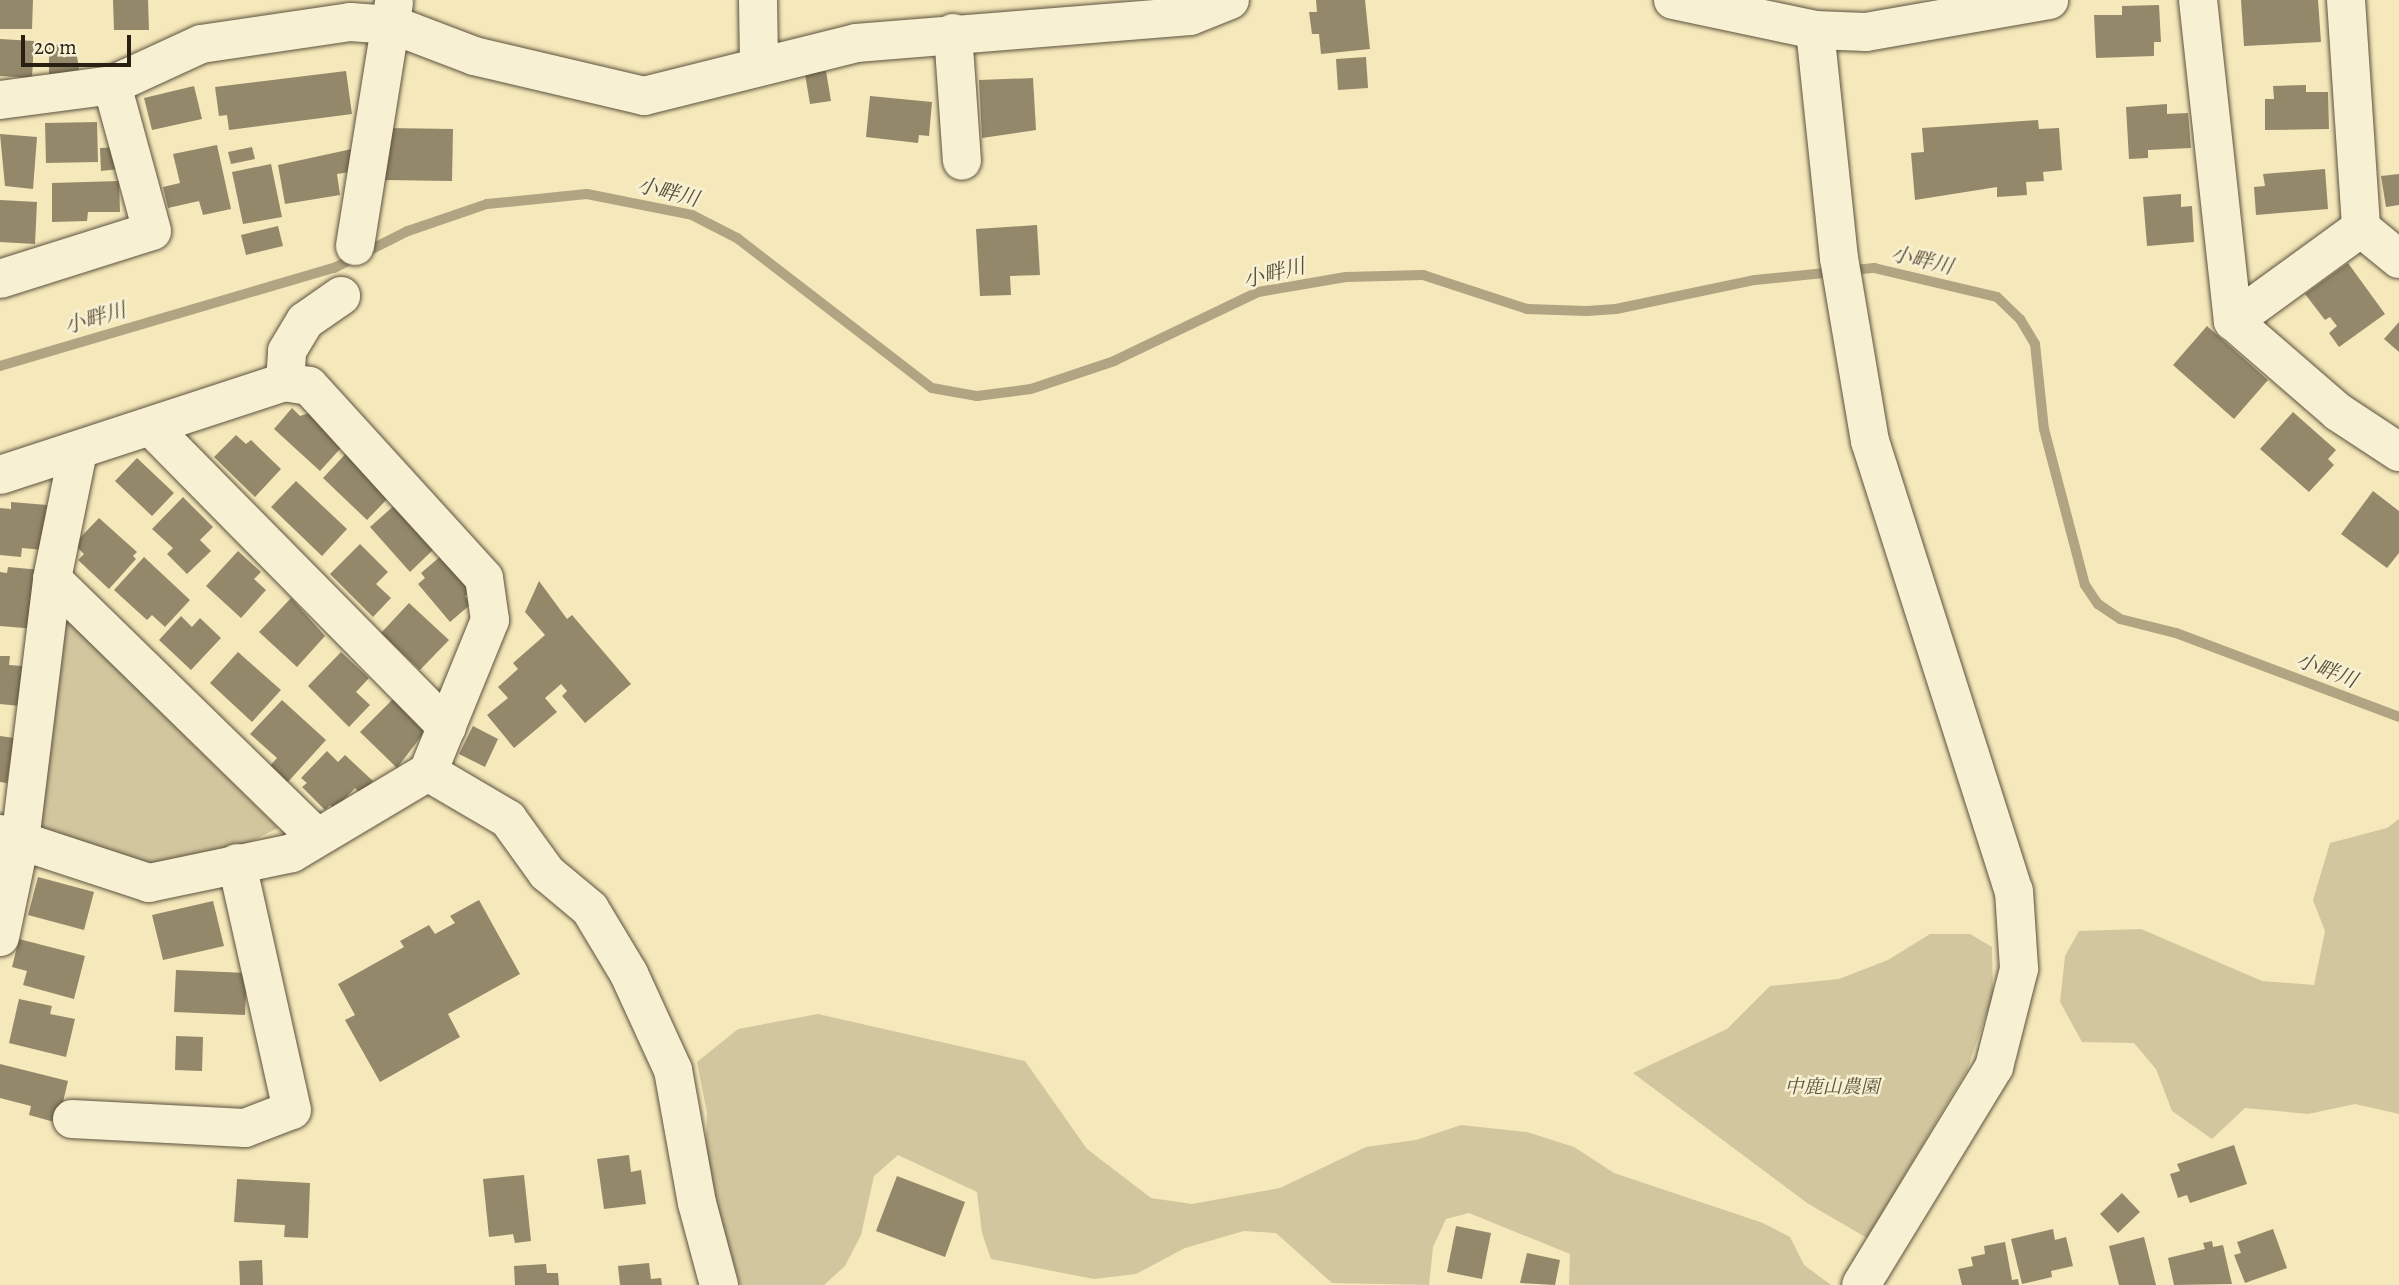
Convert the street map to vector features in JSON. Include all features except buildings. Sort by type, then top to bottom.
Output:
[{"type":"street","points":[[758,0],[759,64]]},
{"type":"street","points":[[0,100],[112,85],[201,44],[394,13],[474,56],[644,96],[759,64],[856,43],[953,33],[1191,16],[1230,0]]},
{"type":"street","points":[[1673,0],[1815,30],[1866,32],[2049,0]]},
{"type":"street","points":[[2199,0],[2233,321],[2338,412],[2399,452]]},
{"type":"street","points":[[2346,0],[2361,228],[2399,259]]},
{"type":"street","points":[[355,246],[394,13]]},
{"type":"street","points":[[1815,30],[1842,276],[1870,441],[2014,891],[2019,969],[1994,1066],[1861,1285]]},
{"type":"street","points":[[953,33],[962,161]]},
{"type":"street","points":[[0,279],[152,231],[112,85]]},
{"type":"street","points":[[2233,321],[2361,228]]},
{"type":"street","points":[[285,382],[287,351],[305,321],[341,296]]},
{"type":"street","points":[[0,475],[152,428],[285,382],[309,386],[484,578],[490,620],[428,772],[292,853],[149,883],[10,837]]},
{"type":"street","points":[[152,428],[447,727]]},
{"type":"street","points":[[0,937],[10,837],[52,579],[78,451]]},
{"type":"street","points":[[52,579],[316,837]]},
{"type":"street","points":[[428,772],[508,819],[547,873],[590,909],[629,974],[673,1070],[697,1203],[719,1285]]},
{"type":"street","points":[[72,1119],[244,1128],[292,1110],[237,863]]},
{"type":"green space","points":[[67,619],[278,828],[230,852],[144,865],[40,828]]},
{"type":"green space","points":[[2399,819],[2399,1114],[2355,1104],[2308,1114],[2245,1108],[2212,1139],[2172,1111],[2156,1069],[2134,1043],[2082,1042],[2060,1002],[2065,956],[2079,931],[2141,929],[2262,981],[2314,985],[2325,931],[2313,900],[2330,843],[2387,828]]},
{"type":"green space","name":"中鹿山農園","points":[[1930,934],[1970,934],[1992,947],[1993,995],[1967,1070],[1867,1238],[1807,1203],[1633,1073],[1727,1029],[1770,986],[1839,979],[1888,960]]},
{"type":"green space","points":[[818,1014],[1025,1061],[1087,1149],[1151,1198],[1192,1204],[1280,1188],[1366,1147],[1416,1140],[1461,1125],[1527,1132],[1574,1147],[1614,1173],[1763,1223],[1790,1237],[1804,1265],[1831,1285],[1569,1285],[1570,1254],[1469,1213],[1446,1219],[1433,1247],[1429,1285],[1332,1283],[1276,1233],[1244,1231],[1185,1248],[1136,1274],[1094,1279],[991,1259],[982,1233],[977,1192],[898,1155],[874,1176],[861,1235],[845,1266],[824,1285],[740,1285],[705,1168],[707,1113],[697,1062],[738,1029]]},
{"type":"waterway","name":"小畔川","points":[[0,366],[334,268],[408,231],[487,204],[587,194],[692,215],[737,238],[932,388],[977,396],[1031,389],[1114,361],[1258,292],[1346,277],[1423,275],[1527,309],[1587,311],[1616,309],[1755,280],[1874,268],[1997,297],[2020,319],[2035,344],[2044,429],[2085,585],[2098,604],[2120,619],[2176,633],[2399,717]]}]
